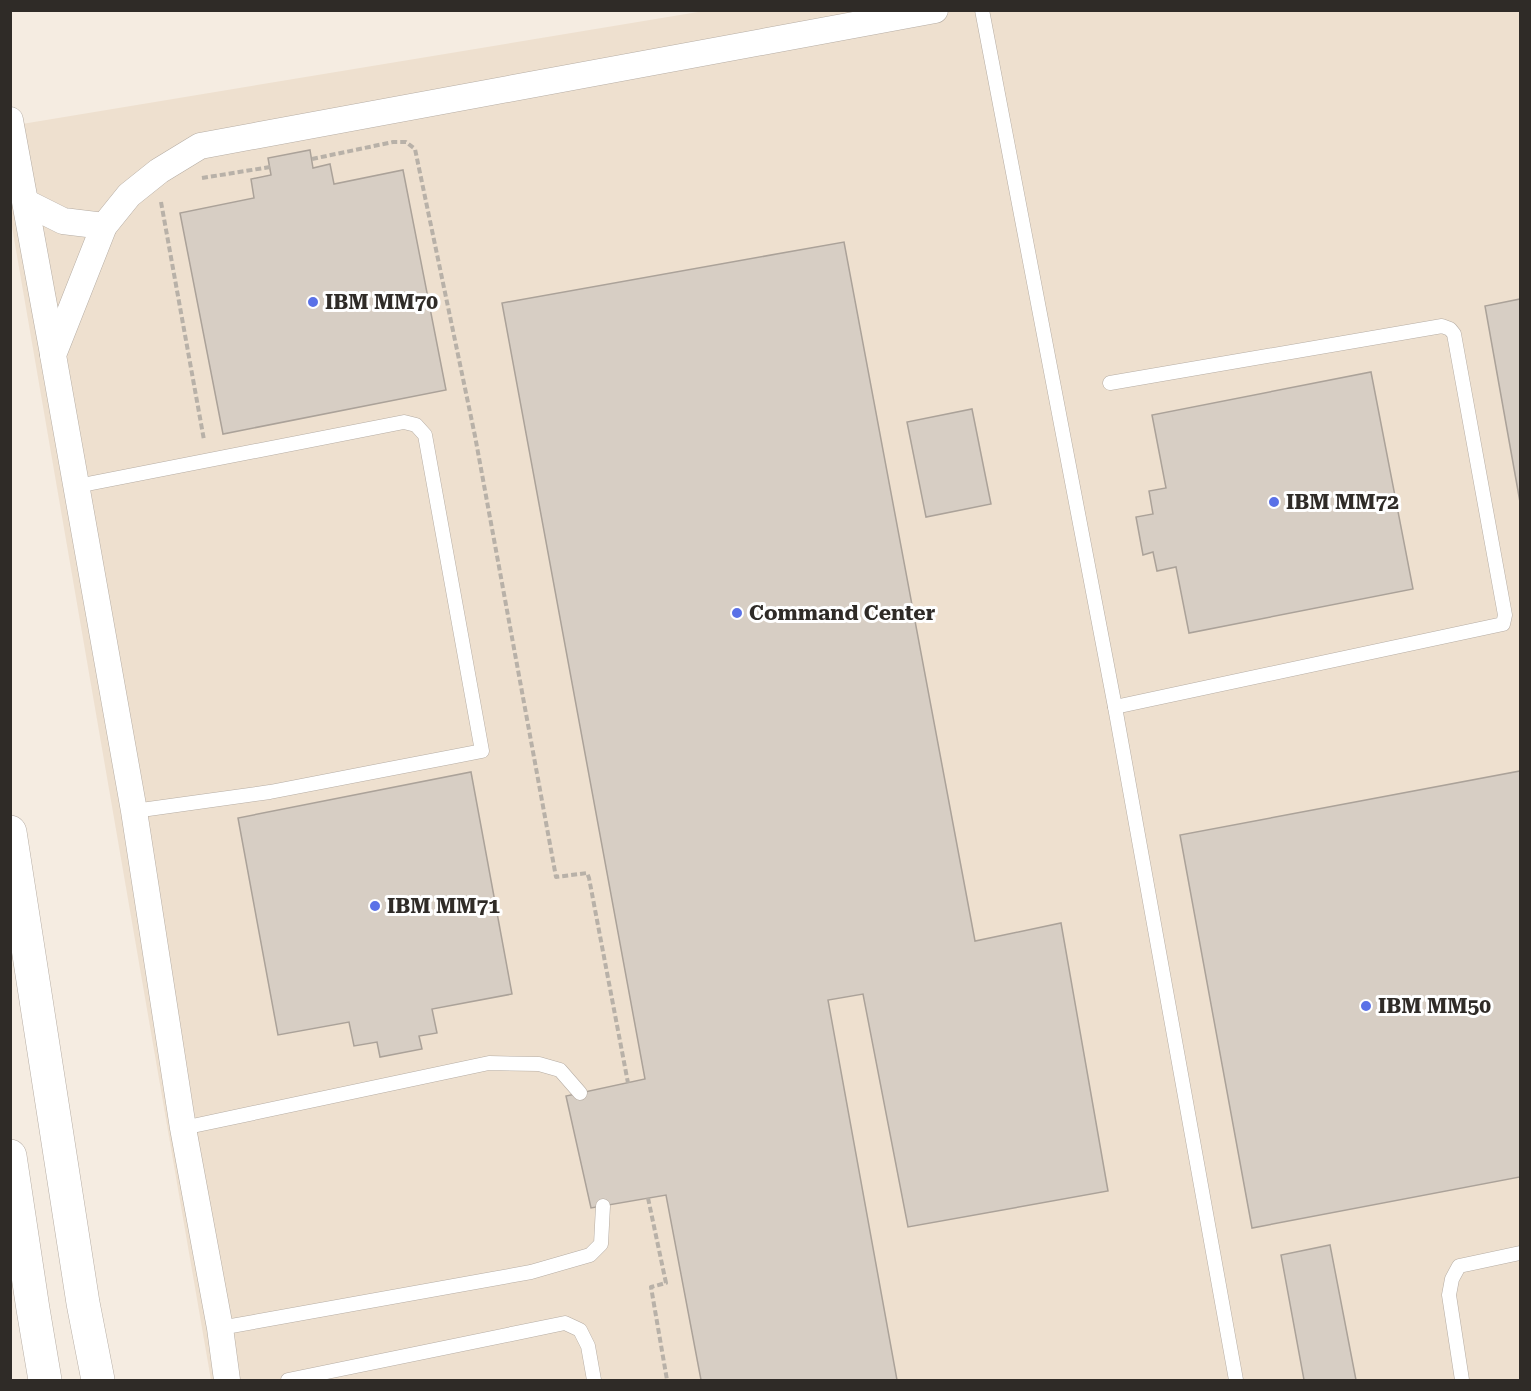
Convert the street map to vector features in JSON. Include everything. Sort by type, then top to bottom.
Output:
[{"type":"highway","points":[[10,832],[83,1304],[98,1380]]},
{"type":"highway","points":[[10,1156],[45,1380]]},
{"type":"street","points":[[53,355],[104,226],[129,195],[159,171],[200,146],[935,10]]},
{"type":"street","points":[[10,120],[27,203],[134,811],[183,1128],[220,1328],[227,1380]]},
{"type":"street","points":[[27,203],[63,221],[104,226]]},
{"type":"lane","points":[[982,10],[1115,707],[1236,1380]]},
{"type":"lane","points":[[1110,383],[1442,326],[1450,329],[1454,334],[1505,615],[1503,624],[1115,707]]},
{"type":"lane","points":[[77,486],[404,422],[416,425],[425,435],[482,751],[270,792],[134,811]]},
{"type":"lane","points":[[183,1128],[489,1064],[539,1064],[560,1070],[580,1093]]},
{"type":"lane","points":[[220,1328],[531,1272],[590,1256],[601,1244],[603,1206]]},
{"type":"lane","points":[[1462,1380],[1449,1295],[1452,1279],[1459,1266],[1521,1252]]},
{"type":"lane","points":[[296,1379],[565,1323],[580,1330],[588,1346],[594,1380]]},
{"type":"path","points":[[312,159],[393,142],[406,142],[415,149],[475,436],[556,876],[587,873],[589,878],[628,1083]]},
{"type":"path","points":[[191,180],[270,167]]},
{"type":"path","points":[[161,200],[208,460]]},
{"type":"path","points":[[648,1198],[666,1283],[651,1287],[667,1380]]},
{"type":"shaded area","points":[[704,11],[1520,11],[1520,1380],[211,1380],[11,221],[10,126]]},
{"type":"building","name":"IBM MM70","points":[[310,150],[313,168],[330,164],[334,184],[403,170],[446,390],[223,434],[180,213],[254,198],[251,179],[271,175],[268,158]]},
{"type":"building","name":"Command Center","points":[[844,242],[975,941],[1061,923],[1108,1191],[908,1227],[863,994],[828,1000],[897,1380],[701,1380],[666,1195],[591,1208],[566,1096],[645,1079],[502,303]]},
{"type":"building","points":[[1520,299],[1520,502],[1485,306]]},
{"type":"building","name":"IBM MM72","points":[[1371,372],[1413,589],[1189,633],[1176,567],[1157,571],[1153,552],[1143,555],[1136,517],[1153,514],[1149,491],[1166,488],[1152,415]]},
{"type":"building","points":[[972,409],[991,504],[926,517],[907,422]]},
{"type":"building","name":"IBM MM50","points":[[1520,771],[1520,1177],[1252,1228],[1180,835]]},
{"type":"building","name":"IBM MM71","points":[[471,772],[512,994],[432,1009],[437,1033],[419,1036],[422,1049],[380,1057],[377,1042],[354,1046],[349,1022],[278,1035],[238,818]]},
{"type":"building","points":[[1330,1245],[1356,1380],[1304,1380],[1281,1255]]},
{"type":"place","name":"IBM MM70","points":[[313,302]]},
{"type":"place","name":"IBM MM72","points":[[1274,502]]},
{"type":"place","name":"Command Center","points":[[737,613]]},
{"type":"place","name":"IBM MM71","points":[[375,906]]},
{"type":"place","name":"IBM MM50","points":[[1366,1006]]}]
